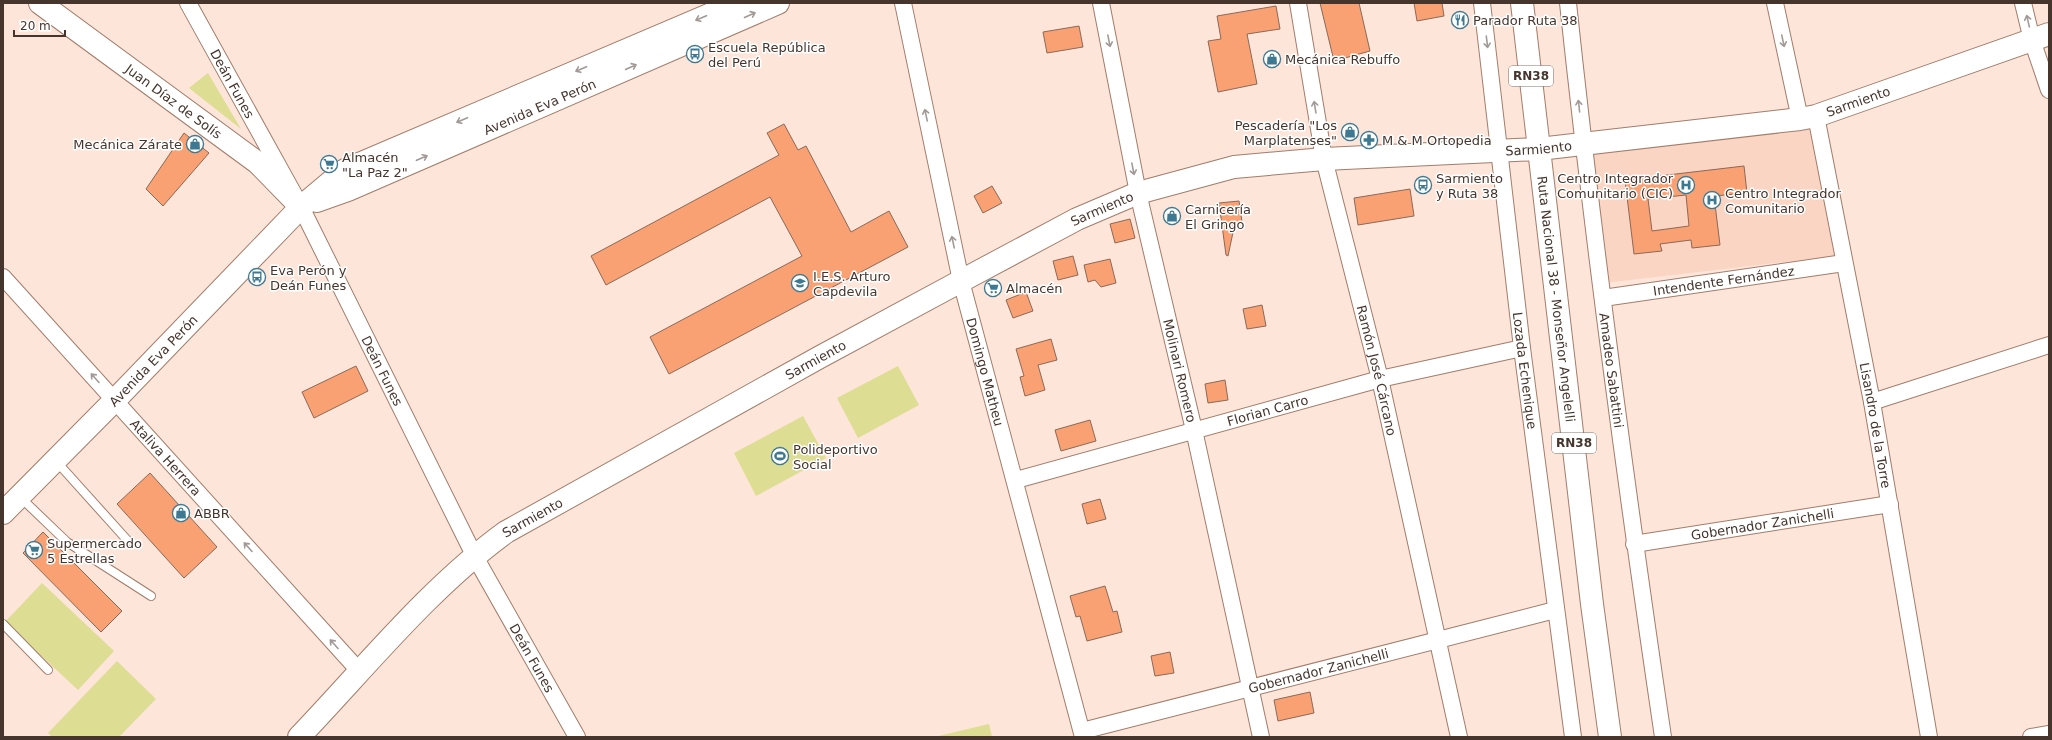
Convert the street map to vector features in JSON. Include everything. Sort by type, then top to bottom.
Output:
[{"type":"main road","name":"Juan Díaz de Solís","points":[[40,3],[258,163],[301,207]]},
{"type":"main road","name":"Avenida Eva Perón","points":[[3,513],[115,400],[301,207],[345,170],[737,3]]},
{"type":"main road","name":"Avenida Eva Perón","points":[[301,207],[362,183],[778,3]]},
{"type":"main road","name":"Ruta Nacional 38 - Monseñor Angelelli","points":[[1522,3],[1592,604],[1610,737]]},
{"type":"main road","name":"Sarmiento","points":[[299,737],[433,594],[474,556],[506,532],[961,281],[1077,219],[1138,193],[1234,167],[1324,159],[1539,149],[1808,117],[2040,37]]},
{"type":"street","name":"Deán Funes","points":[[188,3],[301,207],[474,556],[577,737]]},
{"type":"street","name":"Domingo Matheu","points":[[903,3],[961,281],[1016,480],[1082,734]]},
{"type":"street","name":"Molinari Romero","points":[[1101,3],[1138,193],[1194,430],[1261,737]]},
{"type":"street","name":"Ramón José Cárcano","points":[[1298,3],[1324,159],[1380,379],[1459,737]]},
{"type":"street","name":"Lozada Echenique","points":[[1482,3],[1501,151],[1522,348],[1555,610],[1573,737]]},
{"type":"street","name":"Amadeo Sabattini","points":[[1568,3],[1583,144],[1634,544],[1663,737]]},
{"type":"street","name":"Lisandro de la Torre","points":[[1775,3],[1808,117],[1844,263],[1872,402],[1928,737]]},
{"type":"street","points":[[2023,3],[2040,37],[2049,90]]},
{"type":"street","name":"Intendente Fernández","points":[[1603,298],[1844,263]]},
{"type":"street","name":"Ataliva Herrera","points":[[3,277],[360,673]]},
{"type":"street","points":[[1872,402],[2049,345]]},
{"type":"street","name":"Florian Carro","points":[[1016,480],[1380,379],[1522,348]]},
{"type":"street","name":"Gobernador Zanichelli","points":[[1634,544],[1890,504]]},
{"type":"street","name":"Gobernador Zanichelli","points":[[1082,734],[1555,610]]},
{"type":"street","points":[[2031,737],[2049,734]]},
{"type":"lane","points":[[55,460],[128,540]]},
{"type":"lane","points":[[20,496],[67,542],[151,596]]},
{"type":"lane","points":[[3,624],[48,670]]},
{"type":"shaded area","points":[[208,73],[241,129],[189,88]]},
{"type":"shaded area","name":"Centro Integrador Comunitario","points":[[1816,121],[1844,255],[1604,283],[1583,144]]},
{"type":"shaded area","points":[[898,366],[919,405],[858,438],[837,398]]},
{"type":"shaded area","name":"Polideportivo Social","points":[[803,416],[826,458],[756,496],[734,453]]},
{"type":"shaded area","points":[[42,583],[114,651],[78,690],[5,622]]},
{"type":"shaded area","points":[[117,661],[156,699],[119,737],[52,737],[48,733]]},
{"type":"shaded area","points":[[989,724],[992,737],[934,737]]},
{"type":"building","points":[[1320,3],[1359,3],[1370,51],[1334,61]]},
{"type":"building","points":[[1414,3],[1442,3],[1444,16],[1417,21]]},
{"type":"building","points":[[1276,6],[1280,29],[1247,34],[1257,84],[1218,92],[1208,41],[1221,39],[1217,16]]},
{"type":"building","points":[[1079,26],[1083,47],[1047,53],[1043,32]]},
{"type":"building","points":[[784,124],[798,150],[806,146],[851,232],[889,211],[908,247],[669,374],[650,337],[802,256],[770,197],[606,285],[591,256],[779,155],[767,133]]},
{"type":"building","points":[[184,133],[209,153],[163,206],[146,189]]},
{"type":"building","points":[[1744,166],[1747,193],[1714,196],[1720,245],[1692,248],[1691,240],[1660,244],[1662,251],[1634,254],[1625,180]],"holes":[[[1686,195],[1689,226],[1652,231],[1648,199]]]},
{"type":"building","points":[[992,186],[1002,203],[983,213],[974,196]]},
{"type":"building","points":[[1410,189],[1414,216],[1358,225],[1354,198]]},
{"type":"building","points":[[1239,201],[1242,222],[1235,223],[1228,256],[1226,255],[1219,203]]},
{"type":"building","points":[[1130,219],[1135,238],[1115,243],[1110,224]]},
{"type":"building","points":[[1073,256],[1078,275],[1058,280],[1053,261]]},
{"type":"building","points":[[1110,259],[1116,283],[1101,287],[1095,280],[1088,282],[1084,265]]},
{"type":"building","points":[[1026,292],[1033,311],[1013,318],[1006,300]]},
{"type":"building","points":[[1262,305],[1266,326],[1247,329],[1243,309]]},
{"type":"building","points":[[1051,339],[1057,360],[1038,365],[1045,390],[1025,396],[1020,377],[1024,376],[1016,349]]},
{"type":"building","points":[[356,366],[368,391],[314,418],[302,392]]},
{"type":"building","points":[[1225,380],[1228,400],[1208,403],[1205,384]]},
{"type":"building","points":[[1090,420],[1096,441],[1061,451],[1055,430]]},
{"type":"building","points":[[150,473],[217,547],[184,578],[117,504]]},
{"type":"building","points":[[1100,499],[1106,519],[1087,524],[1082,504]]},
{"type":"building","points":[[43,532],[122,611],[101,632],[23,553]]},
{"type":"building","points":[[1105,586],[1113,612],[1117,611],[1122,632],[1087,641],[1080,616],[1076,617],[1070,596]]},
{"type":"building","points":[[1170,652],[1174,673],[1155,676],[1151,656]]},
{"type":"building","points":[[1310,692],[1314,713],[1278,721],[1274,700]]},
{"type":"place","name":"Parador Ruta 38","points":[[1460,20]]},
{"type":"place","name":"Escuela República del Perú","points":[[695,54]]},
{"type":"place","name":"Mecánica Rebuffo","points":[[1272,59]]},
{"type":"place","name":"Pescadería \"Los Marplatenses\"","points":[[1350,132]]},
{"type":"place","name":"M & M Ortopedia","points":[[1369,140]]},
{"type":"place","name":"Mecánica Zárate","points":[[195,144]]},
{"type":"place","name":"Almacén \"La Paz 2\"","points":[[329,164]]},
{"type":"place","name":"Sarmiento y Ruta 38","points":[[1423,185]]},
{"type":"place","name":"Centro Integrador Comunitario (CIC)","points":[[1686,185]]},
{"type":"place","name":"Centro Integrador Comunitario","points":[[1712,200]]},
{"type":"place","name":"Carnicería El Gringo","points":[[1172,216]]},
{"type":"place","name":"Eva Perón y Deán Funes","points":[[257,277]]},
{"type":"place","name":"I.E.S. Arturo Capdevila","points":[[800,283]]},
{"type":"place","name":"Almacén","points":[[993,288]]},
{"type":"place","name":"Polideportivo Social","points":[[780,456]]},
{"type":"place","name":"ABBR","points":[[181,513]]},
{"type":"place","name":"Supermercado 5 Estrellas","points":[[34,550]]}]
